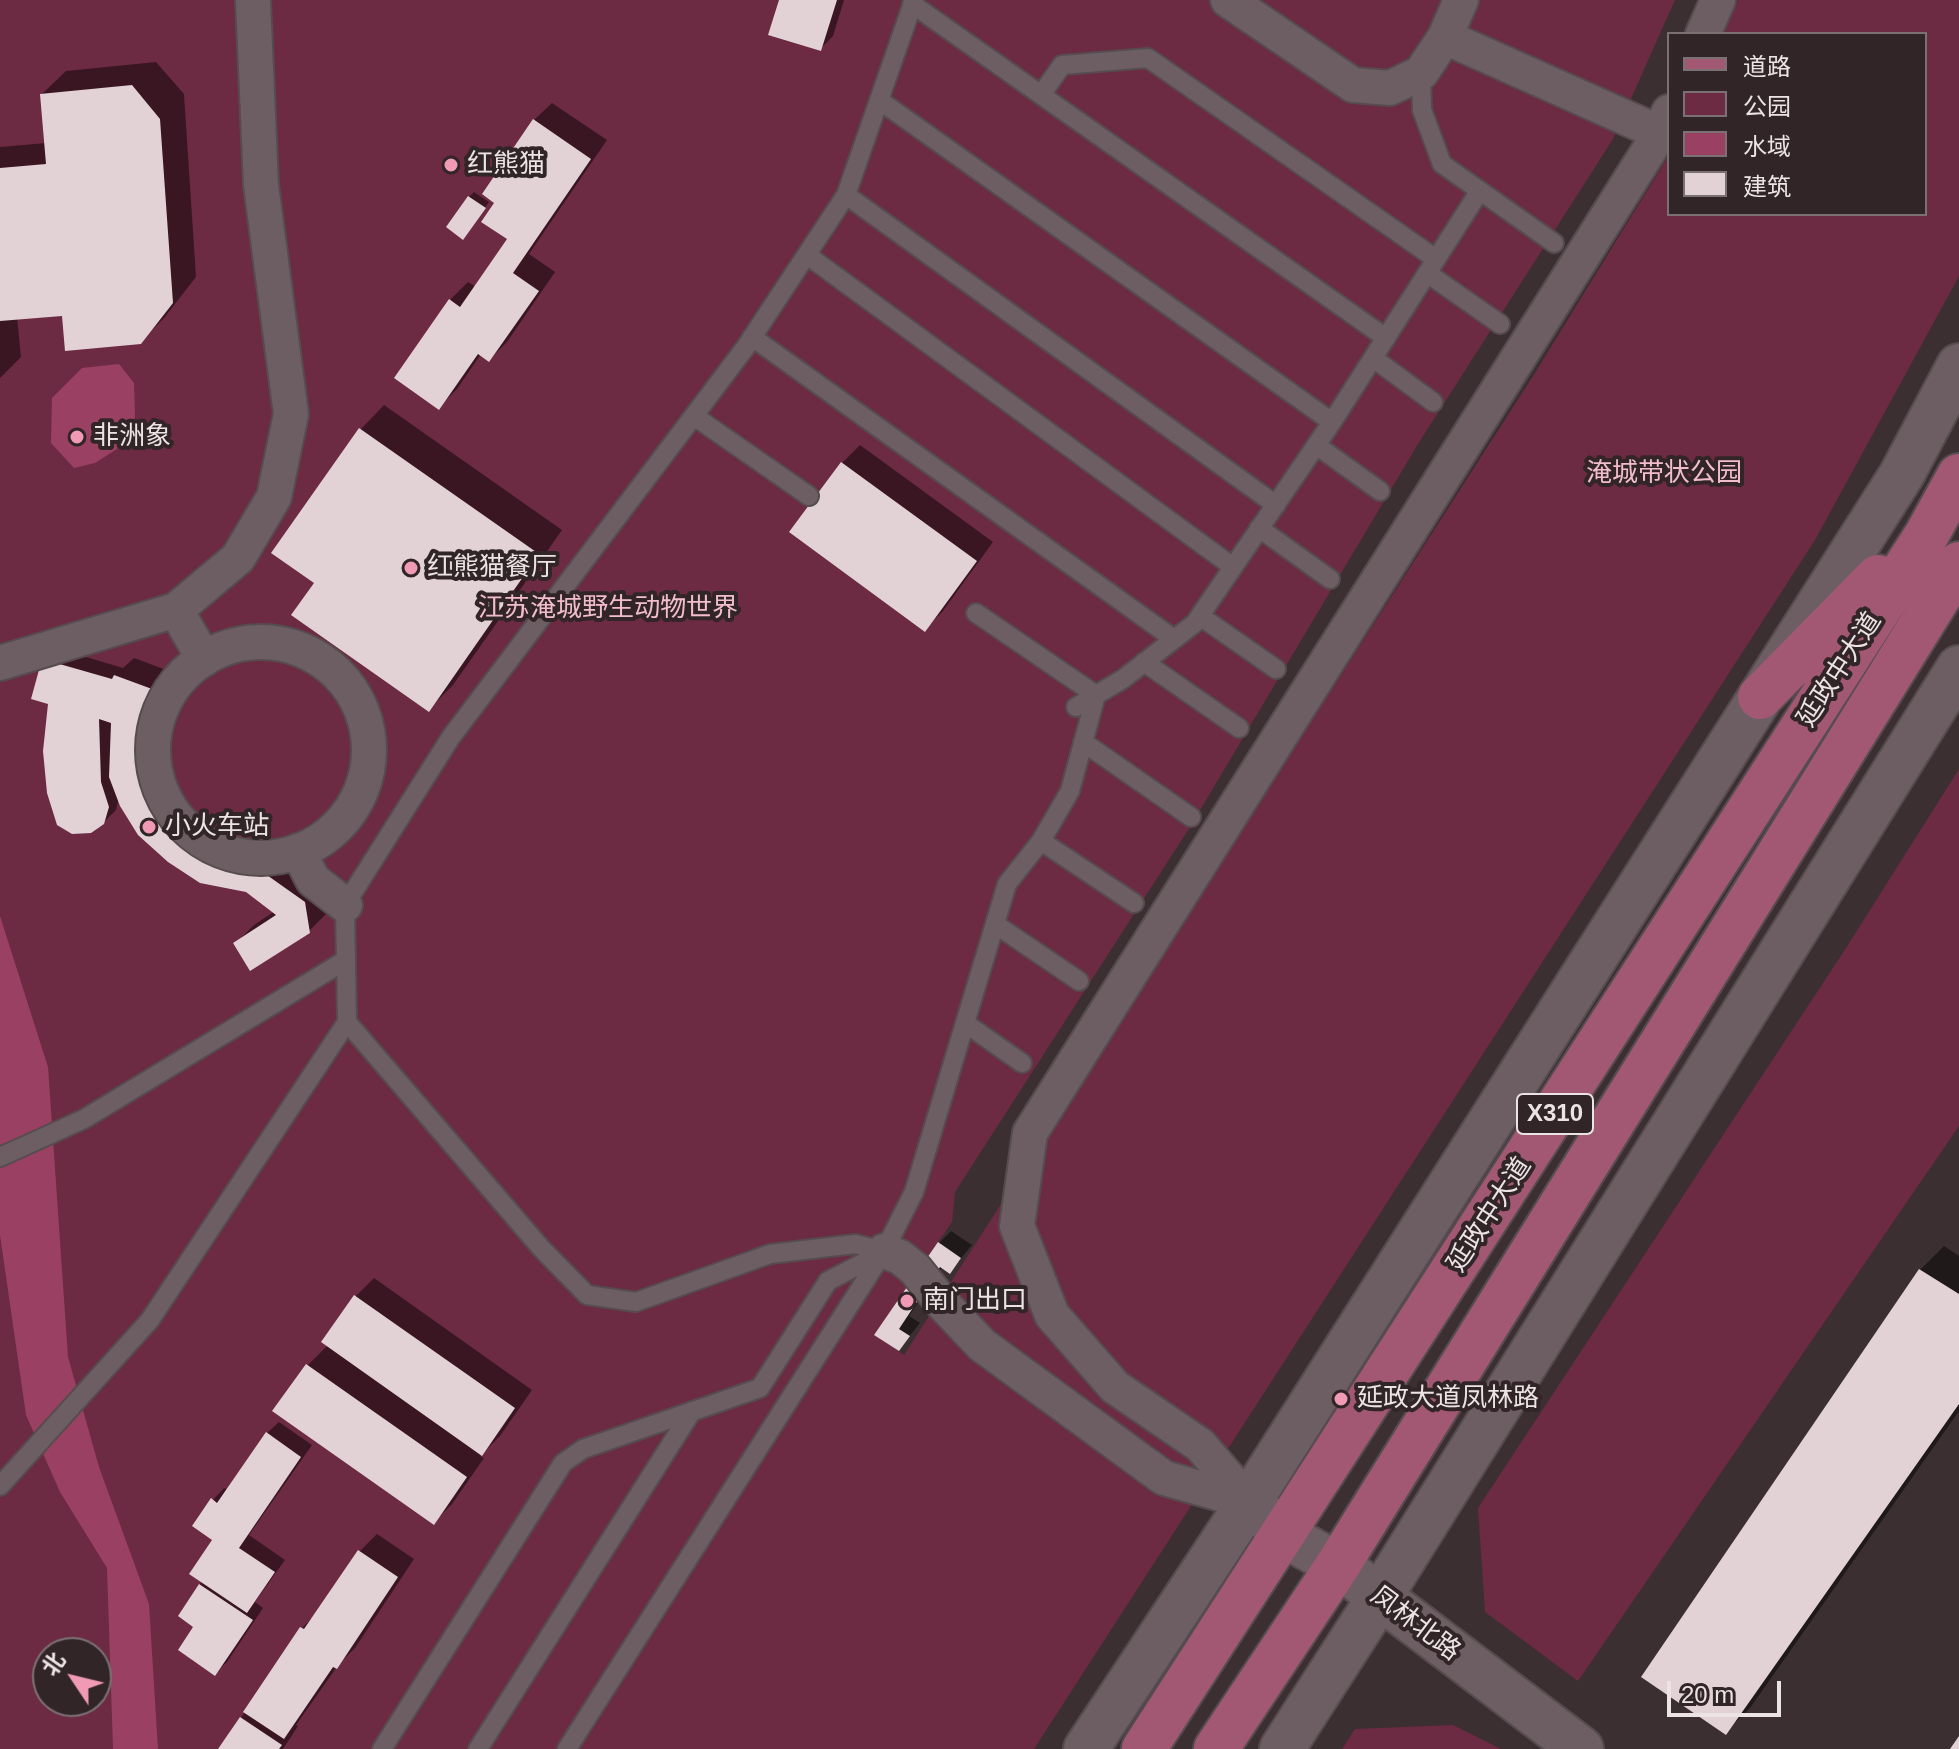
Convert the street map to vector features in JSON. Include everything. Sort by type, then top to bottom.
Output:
[{"type":"main road","name":"延政中大道","points":[[1144,1749],[1284,1535],[1959,476]]},
{"type":"main road","points":[[1760,697],[1935,518]]},
{"type":"main road","name":"延政中大道","points":[[1216,1749],[1338,1565],[1959,564]]},
{"type":"street","points":[[0,663],[176,610],[238,558],[274,497],[291,414],[261,185],[251,10],[253,0]]},
{"type":"street","points":[[1228,0],[1353,85],[1390,88],[1421,73],[1445,37],[1461,0]]},
{"type":"street","points":[[1704,32],[1718,0]]},
{"type":"street","points":[[1249,1502],[1200,1445],[1115,1387],[1052,1315],[1017,1226],[1030,1133],[1664,122],[1445,37]]},
{"type":"street","points":[[1086,1749],[1249,1502],[1902,474],[1959,366]]},
{"type":"street","points":[[176,610],[204,659]]},
{"type":"street","points":[[255,641],[292,645],[323,660],[349,685],[365,716],[369,751],[363,786],[347,817],[321,840],[298,851],[253,858],[219,850],[188,831],[165,802],[154,768],[153,731],[166,697],[189,669],[204,659],[220,649],[255,641]]},
{"type":"street","points":[[1282,1749],[1959,668]]},
{"type":"street","points":[[298,851],[313,880],[345,905]]},
{"type":"street","points":[[884,1251],[900,1257],[915,1269],[982,1345],[1164,1478],[1249,1502]]},
{"type":"street","name":"凤林北路","points":[[1249,1502],[1284,1535],[1338,1565],[1581,1749]]},
{"type":"lane","points":[[0,1486],[8,1470],[150,1320],[347,1022],[345,905],[451,737],[752,337],[846,195],[913,2],[1386,338]]},
{"type":"lane","points":[[1041,95],[1062,65],[1148,58],[1432,266],[1500,324]]},
{"type":"lane","points":[[1421,73],[1422,110],[1442,164],[1554,243]]},
{"type":"lane","points":[[879,100],[1332,422]]},
{"type":"lane","points":[[1076,707],[1144,662],[1200,616],[1332,422],[1479,192]]},
{"type":"lane","points":[[846,195],[1276,505]]},
{"type":"lane","points":[[807,255],[1233,567]]},
{"type":"lane","points":[[752,337],[1174,639]]},
{"type":"lane","points":[[1373,358],[1433,402]]},
{"type":"lane","points":[[694,416],[809,496]]},
{"type":"lane","points":[[1316,445],[1380,491]]},
{"type":"lane","points":[[1259,528],[1330,579]]},
{"type":"lane","points":[[976,613],[1096,695]]},
{"type":"lane","points":[[1200,616],[1276,669]]},
{"type":"lane","points":[[1144,662],[1239,728]]},
{"type":"lane","points":[[567,1749],[884,1251],[914,1192],[1007,884],[1041,841],[1070,791],[1096,695]]},
{"type":"lane","points":[[1083,742],[1191,817]]},
{"type":"lane","points":[[1041,841],[1134,903]]},
{"type":"lane","points":[[995,924],[1079,981]]},
{"type":"lane","points":[[0,1157],[84,1119],[346,960]]},
{"type":"lane","points":[[347,1022],[541,1248],[587,1295],[636,1302],[770,1254],[855,1244],[884,1251]]},
{"type":"lane","points":[[965,1023],[1022,1063]]},
{"type":"lane","points":[[382,1749],[563,1463],[583,1449],[760,1388],[828,1281],[884,1251]]},
{"type":"lane","points":[[478,1749],[692,1411]]},
{"type":"green space","name":"江苏淹城野生动物世界","points":[[0,0],[1675,0],[1613,139],[1418,444],[1190,827],[955,1192],[952,1222],[875,1334],[904,1355],[1535,373],[1667,158],[1667,216],[1927,216],[1927,32],[1724,32],[1738,0],[1959,0],[1959,276],[1815,540],[1034,1749],[0,1749]]},
{"type":"green space","points":[[1959,769],[1959,1126],[1578,1681],[1485,1612],[1478,1508],[1846,948]]},
{"type":"green space","points":[[1453,1725],[1501,1749],[1342,1749],[1355,1729]]},
{"type":"water","points":[[119,364],[134,383],[135,417],[117,449],[95,463],[74,468],[51,443],[52,398],[82,368]]},
{"type":"water","points":[[0,916],[48,1067],[68,1357],[99,1467],[149,1604],[158,1749],[113,1749],[112,1637],[109,1637],[107,1568],[60,1492],[26,1415],[0,1235]]},
{"type":"building","points":[[779,0],[837,0],[821,51],[768,35]]},
{"type":"building","points":[[132,85],[160,119],[173,303],[141,344],[65,351],[62,316],[0,321],[0,168],[46,164],[40,94]]},
{"type":"building","points":[[533,119],[591,159],[513,273],[539,291],[489,362],[478,354],[439,410],[394,378],[449,299],[460,307],[507,239],[481,222],[494,203],[482,194]]},
{"type":"building","points":[[468,196],[486,208],[463,240],[446,227]]},
{"type":"building","name":"红熊猫餐厅","points":[[359,428],[539,554],[429,712],[291,615],[314,583],[271,553]]},
{"type":"building","points":[[841,462],[977,561],[925,632],[789,532]]},
{"type":"building","points":[[42,659],[112,679],[114,675],[152,689],[138,745],[141,785],[158,818],[187,847],[224,864],[257,868],[305,902],[310,933],[250,971],[233,943],[276,915],[246,892],[200,883],[168,862],[138,835],[120,806],[109,777],[111,723],[99,719],[101,782],[109,807],[104,824],[91,833],[72,834],[57,825],[47,793],[43,751],[48,704],[31,699]]},
{"type":"building","name":"南门出口","points":[[938,1242],[961,1258],[950,1274],[940,1267],[899,1329],[910,1336],[899,1351],[874,1335]]},
{"type":"building","points":[[1919,1269],[1959,1294],[1959,1404],[1726,1735],[1641,1677]]},
{"type":"building","points":[[354,1295],[515,1408],[482,1456],[321,1342]]},
{"type":"building","points":[[306,1364],[467,1477],[434,1525],[272,1411]]},
{"type":"building","points":[[266,1432],[301,1457],[239,1548],[275,1572],[247,1613],[189,1574],[212,1540],[192,1526],[211,1498],[217,1503]]},
{"type":"building","points":[[358,1550],[398,1577],[337,1669],[333,1667],[284,1739],[243,1712],[300,1627],[304,1629]]},
{"type":"building","points":[[199,1584],[253,1620],[215,1676],[178,1650],[193,1627],[178,1616]]},
{"type":"building","points":[[240,1717],[282,1745],[279,1749],[218,1749]]},
{"type":"building","points":[[1959,1736],[1959,1749],[1950,1749]]},
{"type":"place","name":"红熊猫","points":[[451,165]]},
{"type":"place","name":"非洲象","points":[[77,437]]},
{"type":"place","name":"红熊猫餐厅","points":[[411,568]]},
{"type":"place","name":"小火车站","points":[[149,827]]},
{"type":"place","name":"南门出口","points":[[907,1301]]},
{"type":"place","name":"延政大道凤林路","points":[[1341,1399]]},
{"type":"park label","name":"淹城带状公园","points":[[1664,474]]}]
